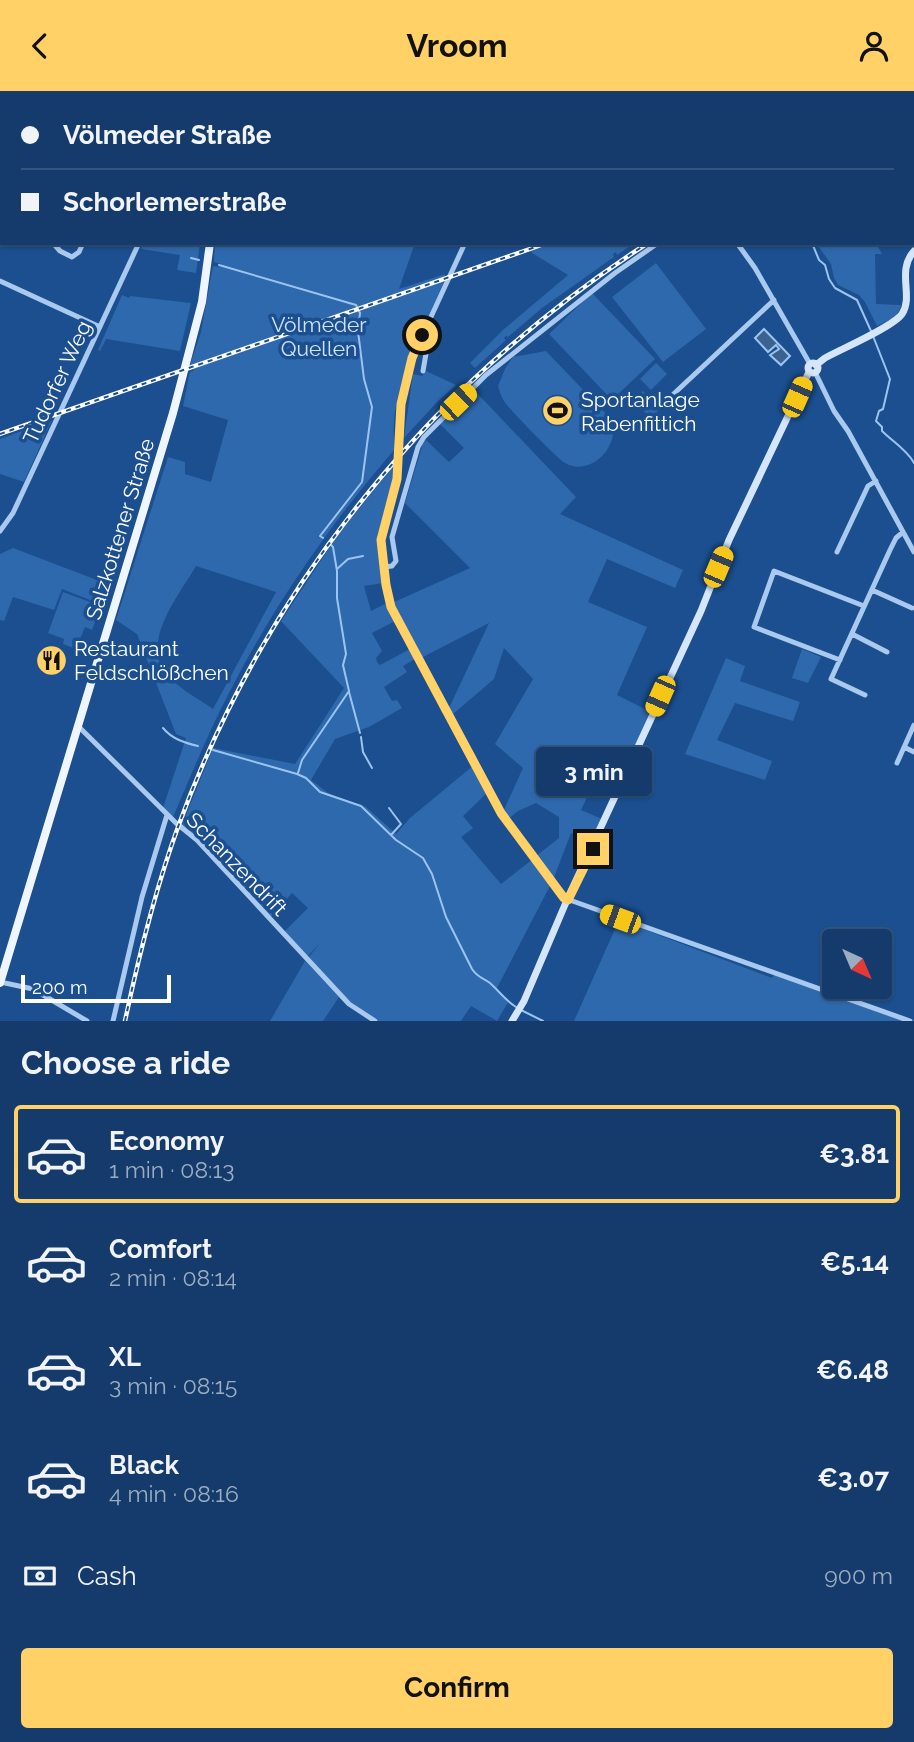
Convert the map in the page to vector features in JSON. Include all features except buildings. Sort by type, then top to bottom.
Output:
[{"type":"main road","name":"Salzkottener Straße","points":[[0,982],[192,343],[203,294],[210,245]]},
{"type":"street","points":[[55,245],[72,257],[79,252],[82,245]]},
{"type":"street","name":"Tudorfer Weg","points":[[0,531],[13,513],[138,245]]},
{"type":"street","points":[[464,245],[412,358],[401,404],[397,479],[381,540],[388,598],[394,615],[501,813],[564,898],[910,1021]]},
{"type":"street","points":[[384,567],[395,565],[393,537],[418,447],[424,437],[486,375],[655,245]]},
{"type":"street","points":[[738,245],[813,368],[834,411],[848,431],[914,552]]},
{"type":"street","points":[[512,1021],[524,1001],[701,611],[735,527],[813,368],[892,323],[903,313],[906,265],[914,251]]},
{"type":"street","points":[[0,281],[100,327]]},
{"type":"street","points":[[665,402],[774,300]]},
{"type":"street","points":[[422,335],[428,342],[423,371]]},
{"type":"street","points":[[837,552],[868,486],[876,481]]},
{"type":"street","points":[[866,695],[831,679],[897,538],[903,532]]},
{"type":"street","points":[[840,660],[754,627],[774,571],[864,606]]},
{"type":"street","points":[[872,590],[912,608]]},
{"type":"street","points":[[852,634],[887,652]]},
{"type":"street","points":[[897,763],[914,725]]},
{"type":"street","name":"Schanzendrift","points":[[78,726],[202,846],[349,1004],[375,1021]]},
{"type":"street","points":[[904,747],[914,752]]},
{"type":"street","points":[[113,1021],[142,897],[167,815]]},
{"type":"street","points":[[0,982],[33,989],[87,1021]]},
{"type":"green space","points":[[143,245],[200,245],[196,273],[177,270],[180,255],[141,249]]},
{"type":"green space","name":"Völmeder Quellen","points":[[215,245],[414,245],[399,289],[445,274],[445,279],[401,384],[396,406],[395,449],[331,528],[274,613],[222,708],[173,817],[163,808],[186,738],[176,734],[137,634],[116,620],[168,457],[185,462],[185,474],[211,482],[228,420],[183,406],[190,372],[195,364],[190,365],[201,332],[213,266],[221,267],[221,264],[214,262]],"holes":[[[196,566],[276,592],[213,709],[169,677],[161,664],[158,650],[164,621]]]},
{"type":"green space","points":[[549,245],[632,245],[617,255],[616,252],[613,254],[614,257],[506,336],[506,340],[475,368],[470,363],[504,329],[568,275],[531,251]]},
{"type":"green space","points":[[817,245],[877,245],[882,254],[875,254],[876,304],[901,305],[898,313],[877,326],[859,295],[838,285],[831,264]]},
{"type":"green space","points":[[656,263],[706,329],[663,362],[612,297]]},
{"type":"green space","points":[[592,293],[655,359],[612,400],[549,334]]},
{"type":"green space","points":[[122,295],[129,298],[191,303],[180,351],[106,339],[100,351],[98,350]]},
{"type":"green space","name":"Sportanlage Rabenfittich","points":[[546,351],[611,419],[612,439],[602,456],[594,463],[575,466],[565,463],[514,413],[501,394],[498,386],[513,357]]},
{"type":"green space","points":[[656,363],[667,374],[651,390],[640,379]]},
{"type":"green space","points":[[426,371],[456,385],[404,438],[413,374],[422,376]]},
{"type":"green space","points":[[474,390],[576,497],[560,514],[683,570],[675,588],[607,559],[588,602],[647,627],[617,695],[651,712],[630,762],[607,752],[600,768],[621,777],[612,798],[591,789],[581,810],[602,819],[591,842],[571,833],[553,880],[535,857],[559,838],[559,817],[536,803],[518,811],[507,820],[503,812],[523,768],[495,744],[533,679],[504,648],[494,679],[453,714],[449,708],[489,623],[421,658],[392,603],[470,568],[405,503],[426,440],[449,462],[464,448],[440,424]]},
{"type":"green space","points":[[643,391],[658,407],[657,413],[651,418],[633,400]]},
{"type":"green space","points":[[52,420],[24,482],[0,474],[0,439]]},
{"type":"green space","points":[[395,464],[390,498],[378,534],[383,583],[364,586],[371,611],[385,604],[395,621],[372,633],[382,651],[376,658],[377,662],[380,665],[410,649],[415,659],[403,666],[407,672],[384,687],[392,701],[397,700],[402,708],[369,727],[335,739],[311,780],[328,793],[366,807],[396,834],[410,818],[474,765],[488,792],[463,816],[473,828],[461,837],[501,884],[533,859],[551,884],[497,988],[509,1001],[497,1021],[471,1006],[461,1021],[377,1021],[353,1006],[308,958],[321,942],[307,957],[283,933],[308,908],[292,893],[270,918],[182,825],[213,748],[295,764],[344,688],[281,621],[337,536]]},
{"type":"green space","points":[[13,548],[110,585],[103,605],[62,589],[54,610],[13,597],[4,621],[0,620],[0,554]]},
{"type":"green space","points":[[63,592],[101,606],[92,630],[85,627],[76,649],[63,644],[64,639],[48,633]]},
{"type":"green space","points":[[802,649],[821,657],[808,683],[792,678]]},
{"type":"green space","points":[[726,658],[745,666],[740,681],[800,702],[793,721],[735,703],[717,740],[772,761],[765,780],[685,754]]},
{"type":"green space","points":[[619,920],[772,978],[774,975],[822,992],[822,999],[842,999],[905,1021],[574,1021]]},
{"type":"green space","points":[[305,961],[339,997],[323,1021],[270,1021]]},
{"type":"shaded area","points":[[764,329],[790,356],[781,365],[770,355],[779,349],[776,345],[768,352],[755,338]]},
{"type":"waterway","points":[[813,245],[835,288],[857,300],[871,331]]},
{"type":"waterway","points":[[191,258],[199,260]]},
{"type":"waterway","points":[[219,265],[356,305],[360,313],[358,331],[364,379],[372,407],[362,482],[320,536],[323,538]]},
{"type":"waterway","points":[[873,336],[890,379],[883,409],[879,411],[876,421],[882,431],[904,450],[914,463]]},
{"type":"waterway","points":[[298,773],[302,760],[349,691],[343,665],[346,654],[337,598],[337,571],[333,547],[330,544]]},
{"type":"waterway","points":[[337,569],[348,559],[363,556]]},
{"type":"waterway","points":[[349,692],[360,733]]},
{"type":"waterway","points":[[163,728],[175,738],[198,746]]},
{"type":"waterway","points":[[361,737],[363,752],[372,768]]},
{"type":"waterway","points":[[213,750],[297,774],[306,778],[320,792],[361,806],[396,840],[423,858],[432,874],[446,917],[472,969],[516,1007]]},
{"type":"waterway","points":[[389,808],[401,824],[391,835]]},
{"type":"waterway","points":[[521,1010],[543,1021]]},
{"type":"railway","points":[[0,434],[541,245]]},
{"type":"railway","points":[[125,1021],[148,923],[178,827],[215,738],[258,654],[308,573],[365,497],[428,425],[496,359],[569,298],[645,245]]},
{"type":"place","name":"Sportanlage Rabenfittich","points":[[558,411]]},
{"type":"place","name":"Restaurant Feldschlößchen","points":[[51,660]]},
{"type":"route","points":[[422,335],[412,358],[401,404],[397,479],[381,540],[388,598],[394,615],[501,813],[564,898],[568,900],[593,849]]}]
